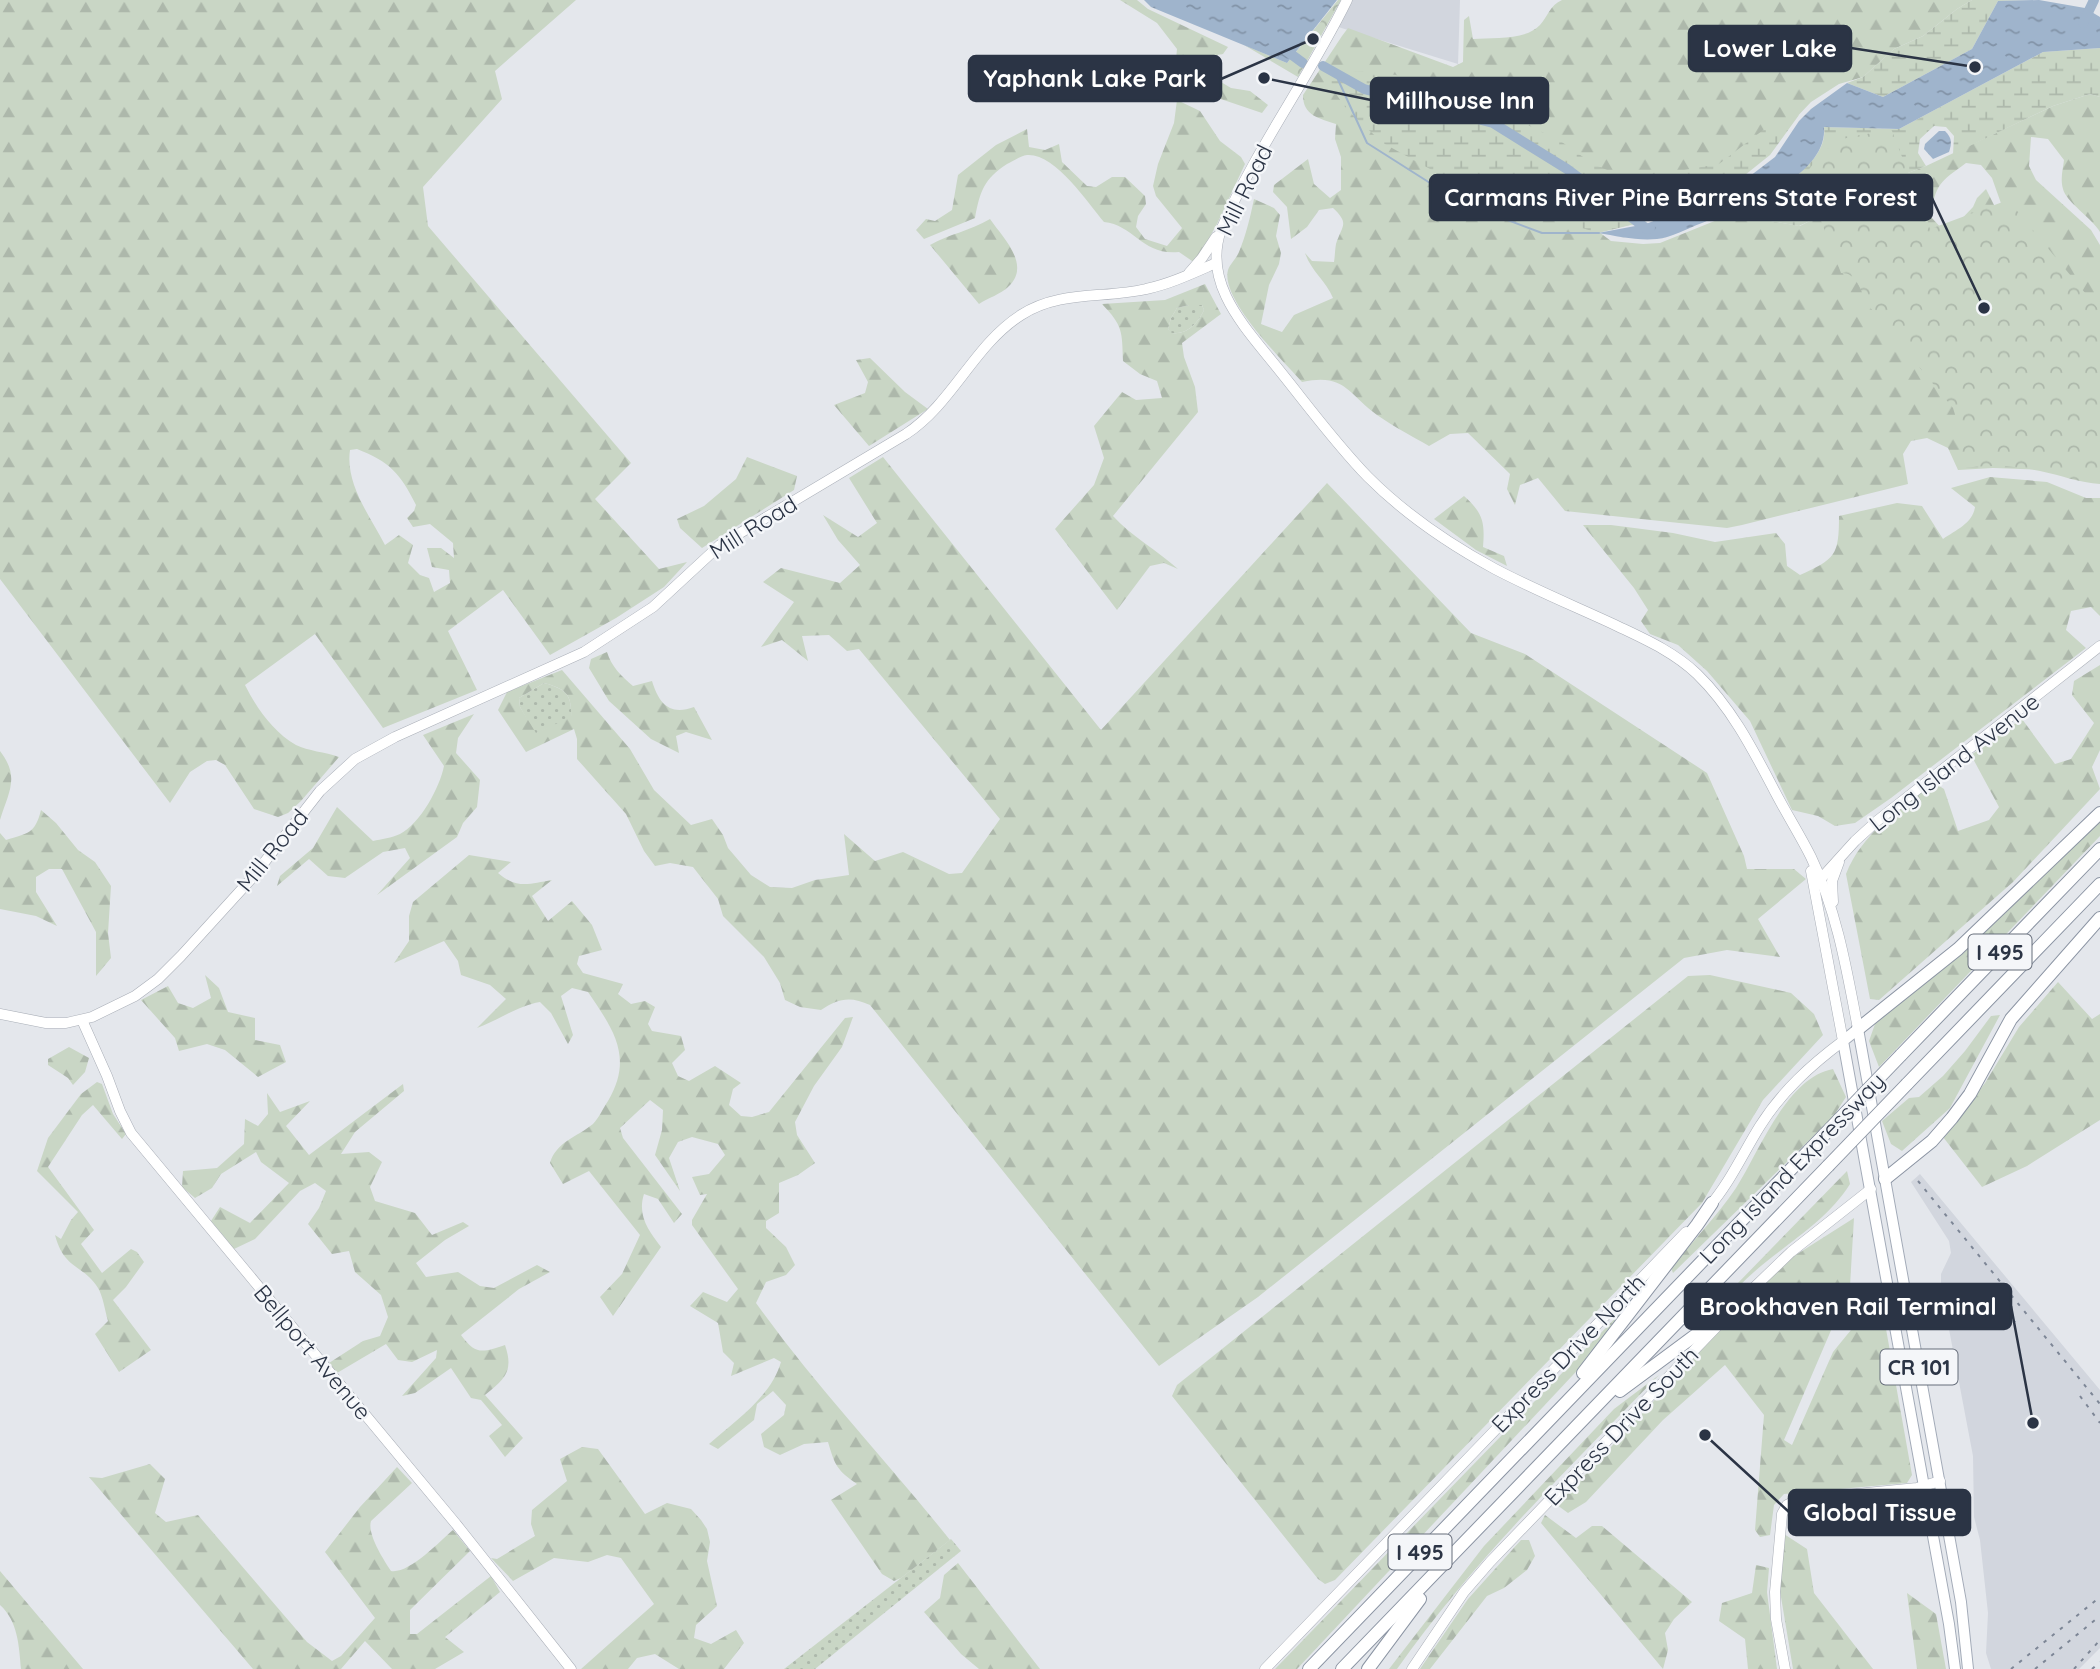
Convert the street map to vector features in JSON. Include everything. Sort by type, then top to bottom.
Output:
[{"type":"highway","points":[[1858,1029],[1958,949],[2100,813]]},
{"type":"highway","name":"Long Island Expressway","points":[[1309,1669],[2100,849]]},
{"type":"highway","name":"Long Island Expressway","points":[[1342,1669],[2100,884]]},
{"type":"highway","points":[[1885,1179],[1932,1141],[1952,1118],[1970,1094],[2011,1019],[2100,918]]},
{"type":"highway","points":[[1533,1436],[1601,1351],[1712,1203]]},
{"type":"highway","points":[[1570,1433],[1644,1371],[1705,1328],[1747,1293]]},
{"type":"highway","points":[[1368,1669],[1412,1609],[1480,1526]]},
{"type":"main road","name":"Mill Road","points":[[0,1014],[46,1023],[82,1020],[126,1002],[167,971],[252,878],[320,791],[362,755],[395,737],[573,658],[628,625],[662,600],[720,545],[913,429],[934,410],[1001,331],[1027,311],[1060,299],[1145,290],[1216,263],[1222,230],[1270,137],[1321,51],[1347,0]]},
{"type":"main road","points":[[1183,277],[1198,264],[1222,230]]},
{"type":"main road","points":[[1216,263],[1221,282],[1238,318],[1350,457],[1396,502],[1434,531],[1480,560],[1655,644],[1697,674],[1718,697],[1742,732],[1802,844],[1817,883]]},
{"type":"main road","name":"Long Island Avenue","points":[[1817,883],[1844,852],[1888,812],[2100,646]]},
{"type":"main road","points":[[1802,844],[1810,855],[1820,862],[1826,862],[1844,852]]},
{"type":"main road","points":[[1844,852],[1831,886],[1844,952]]},
{"type":"main road","points":[[1810,855],[1817,883]]},
{"type":"main road","name":"CR 101","points":[[1817,883],[1844,952],[1961,1602],[1968,1669]]},
{"type":"main road","name":"CR 101","points":[[1817,883],[1955,1669]]},
{"type":"main road","name":"Bellport Avenue","points":[[82,1020],[131,1133],[456,1524],[570,1669]]},
{"type":"main road","name":"Express Drive North","points":[[1265,1669],[1712,1203],[1782,1095],[1810,1066],[1858,1029]]},
{"type":"main road","name":"Express Drive South","points":[[1412,1669],[1464,1592],[1490,1562],[1747,1293],[1791,1252],[1885,1179]]},
{"type":"main road","points":[[1836,1216],[1863,1204],[1868,1207],[1877,1222]]},
{"type":"main road","points":[[1785,1669],[1776,1619],[1775,1591],[1782,1514],[1787,1505],[1804,1499],[1924,1486],[1940,1481]]},
{"type":"shaded area","points":[[1348,0],[1460,0],[1458,64],[1335,26]]},
{"type":"shaded area","points":[[1920,1174],[2100,1390],[2100,1648],[2079,1669],[1991,1669],[1986,1653],[1988,1613],[1980,1540],[1974,1517],[1973,1456],[1941,1287],[1941,1274],[1951,1253],[1949,1241],[1911,1182]]},
{"type":"green space","points":[[0,0],[576,0],[495,71],[502,99],[423,187],[428,226],[631,463],[595,499],[659,569],[687,562],[664,587],[550,655],[503,590],[448,631],[477,690],[383,728],[315,634],[245,685],[266,718],[288,740],[301,747],[339,757],[301,801],[288,813],[278,817],[254,809],[225,765],[216,760],[207,761],[190,772],[170,803],[0,579]],"holes":[[[357,449],[386,464],[405,485],[416,505],[407,518],[413,527],[430,524],[453,543],[454,558],[441,548],[427,548],[432,567],[449,570],[450,583],[434,592],[429,578],[420,575],[408,563],[413,545],[399,535],[385,545],[360,499],[351,475],[350,450]]]},
{"type":"green space","points":[[1120,0],[1137,0],[1148,9],[1228,47],[1223,54],[1211,56],[1209,69],[1221,82],[1231,88],[1250,91],[1268,105],[1262,113],[1203,93],[1174,79],[1177,49],[1157,23]]},
{"type":"green space","points":[[1338,0],[1341,0],[1298,77],[1244,45],[1287,63]]},
{"type":"green space","points":[[1562,0],[1972,0],[1923,36],[1894,49],[1863,77],[1839,84],[1811,102],[1730,187],[1647,221],[1599,232],[1611,241],[1660,243],[1722,218],[1747,217],[1800,226],[1887,181],[1926,166],[2053,106],[2090,94],[2100,97],[2100,232],[2065,194],[2062,182],[2064,160],[2048,139],[2031,137],[2029,166],[2036,180],[2091,230],[2100,245],[2100,371],[2003,209],[1992,178],[1981,165],[1966,163],[1940,185],[1931,217],[1944,231],[1950,231],[1986,189],[1997,211],[2048,470],[1958,470],[1948,448],[1927,438],[1911,441],[1903,454],[1908,484],[1742,525],[1727,528],[1565,511],[1538,478],[1520,485],[1515,505],[1507,489],[1510,474],[1468,433],[1450,434],[1429,446],[1377,415],[1337,383],[1328,380],[1302,382],[1243,313],[1228,282],[1228,270],[1238,255],[1254,199],[1274,208],[1280,215],[1276,236],[1281,253],[1269,285],[1261,324],[1282,332],[1294,315],[1333,298],[1305,253],[1312,261],[1334,262],[1343,221],[1333,208],[1319,210],[1307,227],[1291,239],[1287,207],[1273,192],[1274,185],[1308,159],[1314,184],[1330,198],[1341,190],[1341,157],[1335,139],[1336,124],[1309,112],[1303,95],[1342,36],[1348,28],[1453,67],[1463,62],[1464,20],[1469,16],[1473,39],[1517,36],[1534,30]]},
{"type":"green space","points":[[1972,0],[2031,0],[1998,1],[1972,49],[1883,97],[1847,83],[1863,77],[1894,49],[1923,36]]},
{"type":"green space","points":[[2100,48],[2100,97],[2090,94],[2053,106],[1953,154],[1954,136],[1946,127],[1934,126],[1920,139],[1918,153],[1926,166],[1887,181],[1861,197],[1799,226],[1747,217],[1722,218],[1769,194],[1803,170],[1815,157],[1823,142],[1824,127],[1899,129],[2043,52]]},
{"type":"green space","points":[[1368,71],[1396,75],[1505,114],[1559,140],[1593,164],[1619,175],[1684,170],[1719,164],[1767,127],[1799,115],[1770,155],[1730,187],[1647,221],[1598,233],[1497,201],[1454,182],[1383,143],[1348,111],[1329,84],[1335,73]]},
{"type":"green space","points":[[1177,100],[1200,111],[1220,141],[1241,157],[1245,164],[1195,263],[1179,252],[1156,249],[1114,224],[1104,222],[1059,170],[1049,162],[1027,155],[1007,164],[988,181],[981,193],[975,218],[924,239],[916,230],[926,219],[935,221],[952,210],[958,175],[996,145],[1027,129],[1029,147],[1045,150],[1059,144],[1062,162],[1087,186],[1096,187],[1112,177],[1125,177],[1145,196],[1146,204],[1138,216],[1136,227],[1145,239],[1167,246],[1182,228],[1156,196],[1153,186],[1158,164],[1174,123]]},
{"type":"green space","points":[[1892,131],[1930,229],[2008,200],[2100,311],[2100,484],[2020,468],[1962,468],[1953,408],[1868,305],[1852,276],[1841,273],[1804,176],[1824,152],[1841,140]]},
{"type":"green space","points":[[990,219],[1013,252],[1017,270],[1015,279],[1008,287],[979,304],[930,245]]},
{"type":"green space","points":[[1205,284],[1221,314],[1182,343],[1195,387],[1198,412],[1113,516],[1178,569],[1164,563],[1150,566],[1117,610],[1055,529],[1094,485],[1104,458],[1094,426],[1122,392],[1136,400],[1162,398],[1157,381],[1140,374],[1123,361],[1120,330],[1102,304],[1165,300]],"holes":[[[1202,305],[1204,310],[1191,327],[1177,333],[1168,329],[1177,308]]]},
{"type":"green space","points":[[1202,305],[1202,315],[1187,330],[1171,333],[1168,329],[1177,308]]},
{"type":"green space","points":[[870,358],[905,392],[928,409],[869,446],[834,405],[865,393],[868,382],[856,360]]},
{"type":"green space","points":[[747,457],[797,476],[794,490],[702,548],[680,528],[677,519],[704,506],[736,479]]},
{"type":"green space","points":[[883,457],[1101,730],[1327,483],[1471,633],[1525,654],[1707,773],[1744,856],[1747,869],[1794,869],[1806,879],[1758,919],[1780,957],[1727,950],[1684,958],[1258,1297],[1159,1366],[870,1005],[857,1000],[845,1000],[821,1010],[800,1007],[785,1000],[780,983],[764,957],[723,916],[718,899],[693,867],[670,863],[655,866],[644,851],[626,814],[577,759],[574,729],[526,752],[498,710],[507,692],[562,670],[630,749],[654,790],[691,825],[712,819],[728,848],[751,875],[770,887],[792,888],[815,880],[849,875],[844,834],[875,861],[903,852],[949,874],[962,873],[1000,819],[859,649],[847,651],[829,635],[802,636],[808,661],[782,640],[761,647],[794,602],[763,582],[781,568],[840,583],[860,565],[838,540],[823,515],[858,537],[877,523],[849,478]],"holes":[[[544,683],[562,690],[569,698],[571,717],[536,733],[520,707],[519,698]]]},
{"type":"green space","points":[[1990,477],[2047,482],[2086,498],[2100,498],[2100,616],[2091,607],[2071,611],[2066,630],[2086,648],[1891,798],[1855,823],[1835,826],[1818,816],[1792,810],[1750,721],[1707,671],[1678,645],[1650,634],[1641,621],[1648,610],[1634,588],[1583,525],[1611,525],[1673,533],[1715,542],[1776,533],[1785,544],[1787,566],[1800,575],[1821,565],[1833,554],[1838,540],[1839,516],[1897,503],[1922,506],[1943,539],[1967,522],[1975,507],[1951,488]]},
{"type":"green space","points":[[1464,496],[1481,519],[1484,531],[1483,547],[1504,556],[1507,566],[1476,550],[1434,519]]},
{"type":"green space","points":[[607,652],[617,671],[633,686],[652,681],[658,696],[667,706],[678,710],[694,707],[712,740],[686,732],[676,736],[679,753],[651,739],[609,701],[589,668],[591,659]]},
{"type":"green space","points":[[2100,665],[2100,750],[2092,767],[2100,789],[2013,882],[1879,1000],[1870,999],[1846,874],[1853,859],[1883,823],[1933,782],[1944,789],[1958,831],[1989,820],[1999,807],[1971,755],[2022,719],[2055,764],[2071,759],[2094,723],[2072,695],[2074,681]]},
{"type":"green space","points":[[544,683],[566,694],[569,698],[571,718],[535,734],[520,707],[519,698]]},
{"type":"green space","points":[[474,714],[458,738],[456,753],[480,780],[477,807],[463,823],[457,837],[377,895],[410,858],[405,848],[383,852],[345,878],[328,876],[309,859],[277,886],[280,876],[313,848],[337,807],[373,841],[397,835],[407,829],[428,804],[444,766],[423,735]]},
{"type":"green space","points":[[0,751],[10,769],[11,784],[0,820]]},
{"type":"green space","points":[[41,810],[56,823],[78,850],[95,862],[111,886],[108,933],[111,958],[96,976],[96,932],[62,869],[49,869],[36,877],[36,892],[57,926],[36,916],[0,909],[0,833],[6,840],[30,831]]},
{"type":"green space","points":[[2100,820],[2100,836],[1879,1067],[1869,1041],[1875,1024],[1978,935]]},
{"type":"green space","points":[[469,855],[511,862],[498,873],[517,883],[530,884],[552,880],[532,896],[548,921],[572,901],[592,925],[602,950],[579,956],[577,964],[583,973],[623,984],[618,994],[631,1004],[645,1001],[655,1007],[648,1024],[652,1031],[681,1036],[685,1050],[672,1063],[678,1076],[689,1081],[715,1066],[741,1083],[733,1089],[729,1105],[741,1116],[752,1117],[769,1112],[845,1018],[853,1017],[842,1047],[814,1086],[795,1122],[797,1135],[815,1163],[798,1175],[779,1183],[779,1213],[766,1221],[766,1228],[786,1247],[795,1265],[786,1275],[766,1282],[756,1303],[802,1364],[950,1540],[901,1578],[894,1581],[882,1574],[831,1500],[857,1484],[838,1467],[828,1442],[804,1444],[780,1455],[764,1447],[761,1434],[784,1415],[786,1405],[773,1391],[757,1404],[754,1420],[718,1449],[709,1444],[761,1397],[776,1375],[781,1362],[774,1358],[731,1376],[734,1363],[723,1352],[718,1323],[690,1306],[703,1292],[727,1302],[738,1289],[692,1225],[692,1220],[707,1194],[700,1195],[692,1177],[709,1174],[725,1155],[718,1144],[692,1137],[678,1142],[669,1158],[680,1191],[655,1155],[662,1130],[663,1110],[650,1100],[620,1128],[623,1138],[682,1214],[674,1223],[658,1199],[644,1194],[643,1216],[661,1247],[613,1316],[600,1297],[622,1274],[640,1235],[589,1171],[563,1184],[550,1163],[562,1145],[595,1122],[616,1085],[620,1057],[605,1018],[588,992],[572,988],[561,996],[573,1035],[568,1044],[551,1013],[540,1002],[477,1028],[506,999],[490,985],[461,975],[458,961],[444,941],[394,963],[409,941],[409,916],[413,902]]},
{"type":"green space","points":[[205,975],[219,988],[228,1012],[255,1018],[255,1040],[280,1045],[286,1062],[258,1077],[225,1050],[207,1044],[179,1051],[175,1038],[141,1000],[168,986],[178,1003],[193,1008],[211,998]]},
{"type":"green space","points":[[1710,975],[1791,993],[1814,1014],[1823,1035],[1763,1100],[1702,1203],[1335,1580],[1325,1584],[1318,1579],[1172,1396],[1177,1385],[1688,976]]},
{"type":"green space","points":[[2058,982],[2092,1019],[2100,1014],[2100,1120],[2027,1166],[1982,1187],[1943,1137],[1985,1083],[2019,1027]]},
{"type":"green space","points":[[2000,1015],[1950,1108],[1902,1151],[1891,1144],[1882,1121],[1909,1098],[1919,1097],[1943,1076],[1991,1016]]},
{"type":"green space","points":[[69,1047],[89,1058],[85,1072],[73,1085],[68,1078],[48,1065],[48,1059]]},
{"type":"green space","points":[[1833,1069],[1846,1097],[1833,1117],[1673,1273],[1671,1268],[1736,1188],[1788,1101],[1817,1075]]},
{"type":"green space","points":[[97,1082],[102,1084],[113,1114],[126,1134],[122,1139],[93,1105],[82,1115],[48,1167],[94,1230],[81,1244],[102,1273],[131,1249],[137,1252],[144,1262],[113,1300],[151,1350],[119,1372],[95,1334],[108,1321],[100,1291],[92,1280],[63,1255],[55,1235],[61,1239],[78,1212],[37,1171],[48,1138],[81,1094]]},
{"type":"green space","points":[[403,1084],[404,1091],[355,1132],[341,1154],[369,1152],[382,1162],[370,1187],[375,1201],[415,1213],[432,1235],[463,1222],[469,1226],[445,1240],[416,1263],[426,1277],[458,1272],[480,1286],[494,1288],[537,1265],[550,1272],[519,1289],[461,1335],[471,1346],[480,1350],[505,1345],[508,1354],[506,1374],[485,1395],[523,1438],[505,1457],[489,1436],[502,1425],[481,1400],[471,1398],[451,1368],[415,1393],[402,1396],[436,1358],[437,1350],[412,1362],[398,1360],[386,1344],[337,1373],[329,1363],[363,1341],[380,1336],[388,1317],[381,1295],[355,1272],[349,1251],[332,1254],[308,1224],[326,1191],[315,1183],[300,1191],[255,1239],[234,1249],[211,1221],[220,1207],[250,1223],[289,1183],[261,1162],[256,1152],[221,1174],[212,1188],[195,1198],[182,1187],[183,1171],[217,1168],[244,1144],[245,1119],[258,1126],[268,1114],[267,1093],[280,1112],[310,1101],[286,1126],[309,1155]]},
{"type":"green space","points":[[1847,1171],[1850,1184],[1830,1209],[1754,1272],[1699,1323]]},
{"type":"green space","points":[[1854,1218],[1850,1286],[1784,1440],[1792,1445],[1833,1352],[1864,1314],[1883,1312],[1912,1475],[1907,1483],[1784,1494],[1774,1505],[1770,1535],[1760,1537],[1755,1530],[1764,1415],[1725,1365],[1663,1420],[1586,1502],[1568,1513],[1557,1505],[1718,1332],[1791,1258]]},
{"type":"green space","points":[[1629,1304],[1587,1360],[1297,1669],[1275,1669]]},
{"type":"green space","points":[[1659,1375],[1489,1553],[1426,1629],[1397,1669],[1389,1669],[1484,1546],[1614,1409]]},
{"type":"green space","points":[[582,1447],[598,1449],[645,1514],[667,1503],[691,1509],[707,1529],[710,1542],[707,1561],[717,1606],[696,1625],[694,1638],[711,1644],[736,1630],[744,1643],[724,1669],[679,1669],[655,1654],[637,1658],[628,1669],[581,1669],[654,1604],[621,1558],[607,1555],[588,1562],[554,1558],[513,1581],[491,1558],[497,1559],[535,1536],[531,1524],[532,1510],[567,1481],[560,1459]]},
{"type":"green space","points":[[150,1464],[165,1479],[155,1513],[166,1522],[198,1515],[307,1642],[332,1661],[341,1656],[375,1618],[325,1552],[360,1507],[397,1467],[412,1483],[371,1521],[370,1526],[376,1546],[391,1571],[398,1571],[415,1563],[453,1530],[470,1551],[410,1610],[410,1634],[417,1634],[491,1576],[500,1592],[445,1637],[464,1652],[435,1669],[392,1669],[365,1641],[341,1669],[253,1669],[89,1477],[102,1478]]},
{"type":"green space","points":[[1545,1515],[1576,1538],[1592,1526],[1602,1526],[1692,1602],[1674,1619],[1665,1633],[1668,1650],[1663,1669],[1541,1523]]},
{"type":"green space","points":[[1784,1534],[1807,1549],[1814,1593],[1873,1669],[1793,1669],[1780,1591]]},
{"type":"green space","points":[[951,1539],[961,1551],[815,1669],[784,1669]]},
{"type":"green space","points":[[1521,1540],[1529,1540],[1535,1556],[1527,1570],[1504,1588],[1487,1596],[1430,1669],[1420,1669],[1468,1599]]},
{"type":"green space","points":[[958,1563],[1040,1669],[979,1669],[961,1654],[924,1612],[940,1598],[944,1575]]},
{"type":"green space","points":[[1756,1565],[1769,1568],[1767,1592],[1777,1669],[1748,1669],[1745,1639],[1719,1621],[1722,1603],[1752,1593]]},
{"type":"green space","points":[[0,1571],[83,1669],[21,1669],[14,1626],[0,1605]]},
{"type":"green space","points":[[1907,1593],[1936,1614],[1946,1669],[1917,1669]]},
{"type":"water","points":[[1144,0],[1337,0],[1287,63],[1151,7]]},
{"type":"water","points":[[2039,0],[2085,8],[2100,17],[2100,48],[2043,52],[1899,129],[1824,127],[1821,145],[1812,161],[1779,188],[1738,209],[1674,235],[1642,239],[1598,233],[1646,224],[1733,189],[1775,157],[1799,121],[1811,109],[1847,83],[1883,97],[1972,49],[1998,1]]},
{"type":"water","points":[[1939,131],[1945,131],[1951,146],[1949,152],[1933,159],[1924,149],[1925,144]]},
{"type":"waterway","points":[[2083,23],[2094,0]]},
{"type":"waterway","points":[[1284,49],[1303,63]]},
{"type":"waterway","points":[[1323,66],[1364,89],[1493,123],[1567,169],[1647,229],[1650,228]]},
{"type":"waterway","points":[[1335,73],[1367,143],[1460,202],[1542,233],[1599,233]]},
{"type":"railway","points":[[1918,1181],[2100,1404]]},
{"type":"railway","points":[[2001,1293],[2015,1322]]},
{"type":"railway","points":[[2080,1396],[2100,1423]]},
{"type":"railway","points":[[2011,1669],[2100,1597]]},
{"type":"railway","points":[[2035,1669],[2100,1616]]},
{"type":"railway","points":[[2074,1669],[2100,1640]]},
{"type":"railway","points":[[2092,1669],[2100,1662]]},
{"type":"place","name":"Yaphank Lake Park","points":[[1313,39]]},
{"type":"place","name":"Lower Lake","points":[[1975,67]]},
{"type":"place","name":"Millhouse Inn","points":[[1264,78]]},
{"type":"place","name":"Carmans River Pine Barrens State Forest","points":[[1984,308]]},
{"type":"place","name":"Brookhaven Rail Terminal","points":[[2033,1423]]},
{"type":"place","name":"Global Tissue","points":[[1705,1435]]}]
